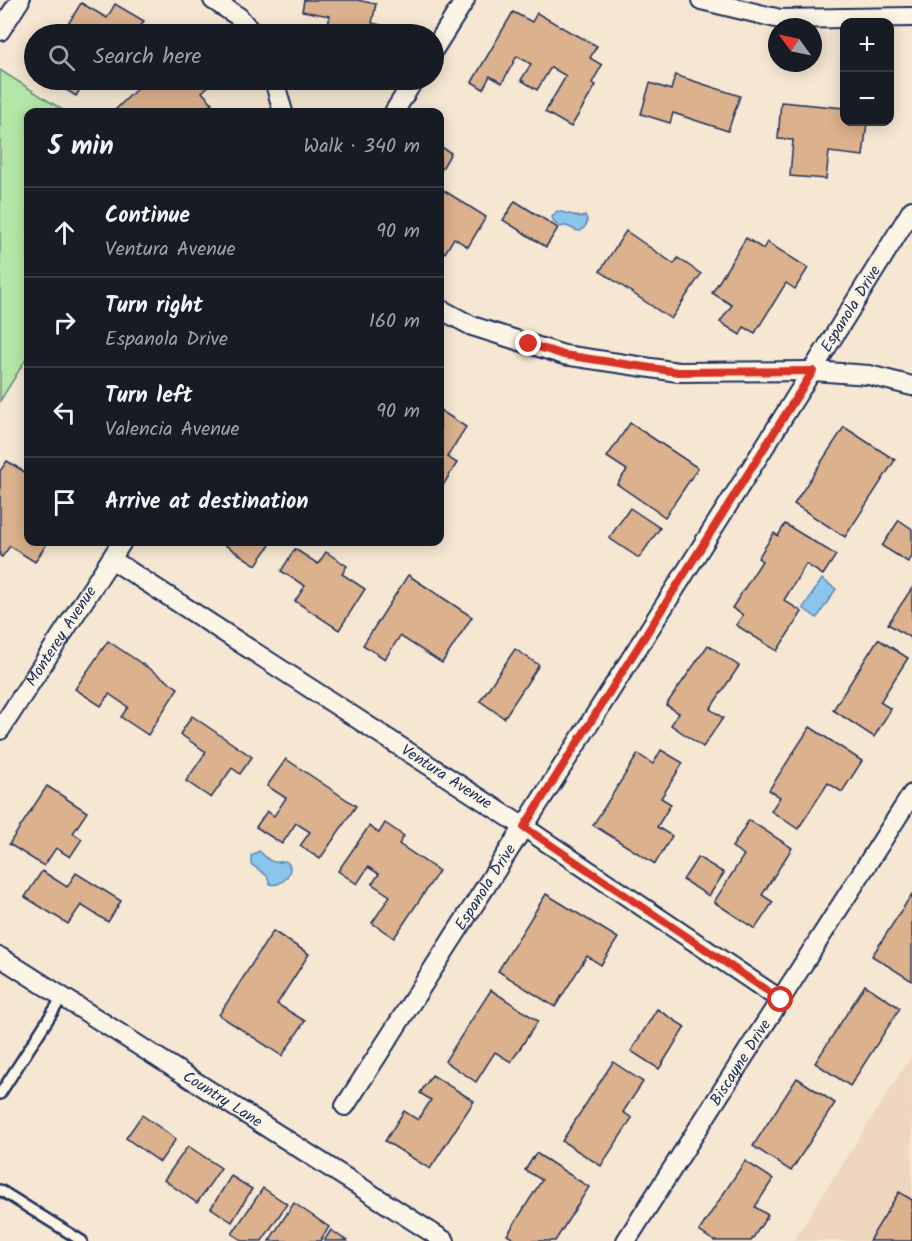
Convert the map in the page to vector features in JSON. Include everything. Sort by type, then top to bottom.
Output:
[{"type":"street","points":[[0,31],[20,0]]},
{"type":"street","points":[[213,0],[239,17],[245,24]]},
{"type":"street","points":[[444,33],[465,0]]},
{"type":"street","points":[[701,0],[780,19],[912,17]]},
{"type":"street","points":[[277,90],[282,108]]},
{"type":"street","points":[[396,108],[407,90]]},
{"type":"street","name":"Espanola Drive","points":[[345,1106],[813,371],[912,210]]},
{"type":"street","points":[[444,311],[472,326],[564,355],[678,372],[813,371],[869,375],[912,386]]},
{"type":"street","name":"Monterey Avenue","points":[[0,730],[119,546]]},
{"type":"street","name":"Ventura Avenue","points":[[111,559],[524,827],[781,1000]]},
{"type":"street","name":"Biscayne Drive","points":[[626,1241],[912,794]]},
{"type":"street","name":"Country Lane","points":[[0,957],[445,1241]]},
{"type":"lane","points":[[0,1094],[63,996]]},
{"type":"lane","points":[[0,1190],[82,1241]]},
{"type":"shaded area","points":[[912,1055],[912,1241],[793,1241]]},
{"type":"green space","points":[[0,70],[24,85],[24,90],[31,90],[60,108],[24,108],[24,362],[0,401]]},
{"type":"water","points":[[557,211],[585,216],[586,224],[581,231],[566,226],[560,227],[552,217]]},
{"type":"water","points":[[822,579],[836,589],[817,618],[803,608]]},
{"type":"water","points":[[259,851],[270,861],[285,861],[290,866],[289,874],[279,884],[270,884],[267,876],[251,864],[251,856]]},
{"type":"building","points":[[304,0],[357,0],[376,4],[372,23],[376,24],[328,24],[330,16],[302,11]]},
{"type":"building","points":[[81,3],[107,18],[115,4],[144,21],[142,24],[68,24]]},
{"type":"building","points":[[513,12],[532,22],[537,13],[597,46],[590,58],[602,65],[592,83],[596,85],[571,127],[545,112],[566,76],[551,67],[537,90],[521,80],[531,64],[517,56],[502,83],[490,76],[483,89],[472,82]]},
{"type":"building","points":[[675,75],[740,96],[728,131],[673,113],[670,123],[641,114],[650,83],[671,90]]},
{"type":"building","points":[[66,90],[80,90],[76,96]]},
{"type":"building","points":[[136,90],[204,90],[202,92],[212,103],[206,108],[117,108]]},
{"type":"building","points":[[781,102],[840,108],[840,126],[867,126],[863,156],[829,152],[826,179],[790,176],[793,140],[778,139]]},
{"type":"building","points":[[444,149],[451,153],[444,165]]},
{"type":"building","points":[[444,191],[486,217],[468,247],[454,238],[445,253]]},
{"type":"building","points":[[515,201],[558,228],[546,247],[503,220]]},
{"type":"building","points":[[626,231],[674,264],[678,258],[701,274],[671,319],[600,271]]},
{"type":"building","points":[[746,238],[763,249],[767,242],[808,268],[795,289],[786,283],[755,333],[744,327],[740,335],[720,322],[732,305],[712,293]]},
{"type":"building","points":[[444,413],[466,427],[447,457],[457,463],[444,484]]},
{"type":"building","points":[[630,423],[698,468],[665,517],[617,484],[627,470],[607,457]]},
{"type":"building","points":[[844,427],[895,460],[845,537],[794,504]]},
{"type":"building","points":[[7,461],[24,472],[24,546],[45,546],[35,562],[10,546],[2,557],[0,556],[0,471]]},
{"type":"building","points":[[630,508],[660,528],[639,558],[609,538]]},
{"type":"building","points":[[899,520],[912,529],[912,557],[908,562],[882,546]]},
{"type":"building","points":[[785,524],[836,555],[823,575],[806,564],[784,600],[802,612],[777,651],[736,625],[743,615],[732,608],[762,561],[758,558],[774,533],[778,536]]},
{"type":"building","points":[[226,546],[269,546],[256,565]]},
{"type":"building","points":[[295,549],[318,564],[326,552],[347,566],[342,574],[365,589],[339,630],[295,601],[305,586],[281,571]]},
{"type":"building","points":[[408,575],[472,617],[442,663],[400,636],[385,659],[363,645]]},
{"type":"building","points":[[912,588],[912,639],[888,624]]},
{"type":"building","points":[[878,639],[908,658],[880,702],[891,709],[874,737],[833,710]]},
{"type":"building","points":[[108,641],[178,688],[148,735],[121,717],[128,707],[109,694],[101,706],[75,689]]},
{"type":"building","points":[[708,645],[739,666],[710,709],[723,718],[703,747],[671,725],[679,713],[666,705]]},
{"type":"building","points":[[515,649],[539,665],[504,718],[480,701]]},
{"type":"building","points":[[192,716],[252,757],[240,774],[232,768],[211,798],[186,781],[206,752],[180,734]]},
{"type":"building","points":[[810,727],[862,761],[842,792],[828,783],[798,829],[771,811],[780,797],[769,790]]},
{"type":"building","points":[[661,750],[683,763],[661,798],[671,804],[657,827],[672,836],[655,864],[593,825],[638,754],[653,764]]},
{"type":"building","points":[[286,759],[356,806],[320,859],[300,846],[310,832],[296,823],[282,844],[256,827],[267,811],[274,816],[286,798],[267,786]]},
{"type":"building","points":[[47,786],[87,812],[73,833],[82,839],[70,857],[56,848],[44,866],[9,844]]},
{"type":"building","points":[[749,820],[792,848],[762,895],[773,902],[755,929],[714,902],[744,855],[732,847]]},
{"type":"building","points":[[385,823],[404,836],[399,844],[439,871],[394,938],[372,923],[390,896],[372,884],[379,874],[368,867],[357,884],[338,871],[369,826],[379,833]]},
{"type":"building","points":[[698,857],[724,873],[709,896],[683,880]]},
{"type":"building","points":[[42,871],[67,887],[76,873],[121,901],[108,922],[81,905],[68,924],[25,897]]},
{"type":"building","points":[[546,894],[618,938],[601,965],[587,956],[555,1007],[498,971]]},
{"type":"building","points":[[912,894],[912,981],[872,956]]},
{"type":"building","points":[[273,931],[309,954],[277,1004],[305,1021],[282,1056],[219,1015]]},
{"type":"building","points":[[865,985],[900,1008],[850,1086],[815,1063]]},
{"type":"building","points":[[491,990],[538,1021],[511,1062],[495,1052],[476,1082],[445,1061]]},
{"type":"building","points":[[657,1009],[685,1027],[659,1069],[631,1051]]},
{"type":"building","points":[[613,1062],[643,1082],[623,1112],[632,1118],[601,1166],[562,1141]]},
{"type":"building","points":[[432,1075],[474,1101],[430,1169],[385,1141],[404,1111],[418,1120],[431,1100],[420,1093]]},
{"type":"building","points":[[797,1078],[835,1103],[791,1171],[753,1146]]},
{"type":"building","points":[[142,1115],[176,1139],[160,1162],[126,1138]]},
{"type":"building","points":[[188,1146],[221,1168],[197,1203],[164,1180]]},
{"type":"building","points":[[536,1153],[589,1187],[555,1241],[517,1241],[507,1235],[542,1180],[525,1170]]},
{"type":"building","points":[[745,1161],[773,1179],[755,1207],[768,1215],[751,1241],[714,1241],[699,1231]]},
{"type":"building","points":[[231,1176],[252,1189],[232,1222],[211,1208]]},
{"type":"building","points":[[263,1188],[287,1204],[262,1241],[243,1241],[232,1234]]},
{"type":"building","points":[[899,1192],[912,1200],[912,1241],[869,1241]]},
{"type":"building","points":[[294,1203],[329,1227],[320,1241],[269,1241]]},
{"type":"building","points":[[331,1230],[347,1241],[324,1241]]},
{"type":"route","points":[[529,344],[564,355],[678,372],[813,371],[524,827],[781,1000]]}]
